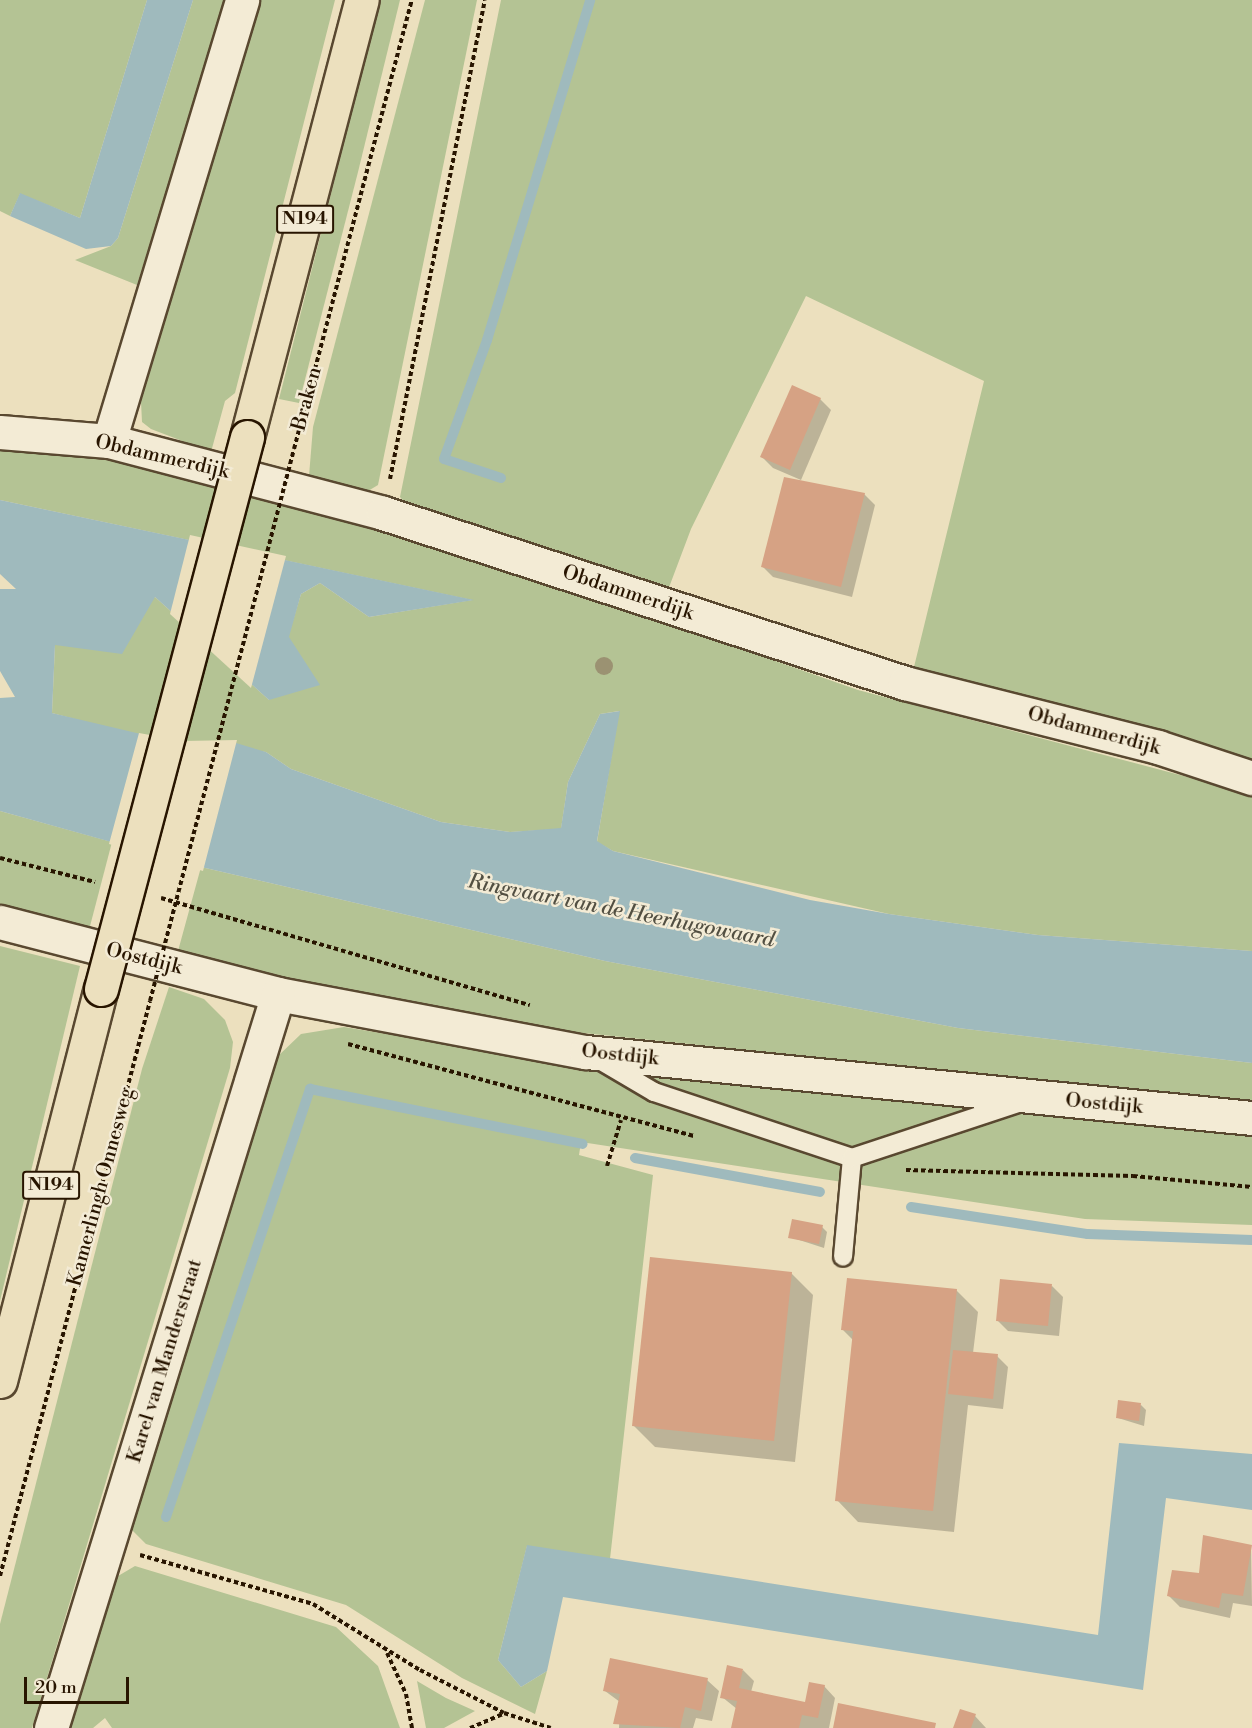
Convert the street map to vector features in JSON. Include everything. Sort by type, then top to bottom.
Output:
[{"type":"main road","name":"N194","points":[[0,1381],[362,0]]},
{"type":"street","points":[[109,441],[242,0]]},
{"type":"street","name":"Obdammerdijk","points":[[0,432],[109,441],[383,513],[905,683],[1158,747],[1252,778]]},
{"type":"street","name":"Oostdijk","points":[[0,922],[278,994],[586,1052],[1252,1118]]},
{"type":"street","name":"Karel van Manderstraat","points":[[51,1728],[278,994]]},
{"type":"lane","points":[[586,1052],[654,1092],[852,1158],[1034,1098]]},
{"type":"lane","points":[[843,1257],[852,1158]]},
{"type":"path","name":"Braken","points":[[203,799],[412,0]]},
{"type":"path","points":[[383,513],[485,0]]},
{"type":"path","name":"Kamerlingh Onnesweg","points":[[0,1575],[203,799]]},
{"type":"path","points":[[0,858],[101,883]]},
{"type":"path","points":[[158,897],[503,994],[534,1008]]},
{"type":"path","points":[[339,1040],[621,1119],[699,1136]]},
{"type":"path","points":[[607,1166],[621,1119]]},
{"type":"path","points":[[852,1158],[915,1173],[1133,1176],[1252,1187]]},
{"type":"path","points":[[107,1546],[313,1604],[386,1650],[504,1713],[551,1728]]},
{"type":"path","points":[[386,1650],[406,1694],[412,1728]]},
{"type":"path","points":[[470,1728],[504,1713]]},
{"type":"green space","points":[[0,0],[147,0],[80,218],[20,194],[10,216],[0,211]]},
{"type":"green space","points":[[193,0],[226,0],[137,285],[75,260],[111,246],[118,238]]},
{"type":"green space","points":[[261,0],[335,0],[235,393],[225,401],[211,452],[151,429],[142,422],[141,402]]},
{"type":"green space","points":[[380,0],[400,0],[358,172],[299,403],[279,399]]},
{"type":"green space","points":[[425,0],[477,0],[378,485],[368,491],[309,476],[313,427]]},
{"type":"green space","points":[[501,0],[1252,0],[1252,762],[913,671],[984,381],[806,296],[691,529],[668,590],[407,505],[400,497]]},
{"type":"green space","points":[[0,444],[129,461],[409,532],[858,690],[1252,794],[1252,951],[1038,935],[889,914],[613,851],[597,842],[619,711],[600,714],[568,782],[561,829],[510,832],[441,822],[291,769],[266,752],[135,735],[52,713],[55,645],[155,597],[269,700],[301,594],[320,583],[369,617],[472,600],[0,500]]},
{"type":"green space","points":[[0,811],[112,842],[89,930],[0,909]]},
{"type":"green space","points":[[201,867],[605,961],[958,1028],[1252,1063],[1252,1102],[535,1028],[376,1000],[178,951]]},
{"type":"green space","points":[[0,946],[80,966],[0,1301]]},
{"type":"green space","points":[[169,987],[204,999],[225,1020],[233,1042],[230,1068],[32,1728],[0,1728],[0,1624],[142,1069]]},
{"type":"green space","points":[[344,1027],[601,1069],[1252,1135],[1252,1225],[1085,1219],[581,1142],[579,1155],[653,1175],[610,1559],[527,1546],[498,1660],[521,1687],[547,1671],[535,1714],[462,1678],[346,1605],[146,1544],[132,1530],[277,1057],[301,1034]]},
{"type":"green space","points":[[135,1566],[336,1627],[378,1666],[400,1728],[112,1728],[105,1718],[93,1728],[68,1728],[113,1579]]},
{"type":"green space","points":[[417,1681],[475,1711],[444,1728],[426,1728]]},
{"type":"water","points":[[147,0],[193,0],[118,238],[111,246],[86,249],[10,216],[20,193],[80,218]]},
{"type":"water","name":"Ringvaart van de Heerhugowaard","points":[[0,500],[474,600],[369,617],[320,583],[301,594],[289,637],[320,685],[269,700],[155,597],[122,654],[55,645],[52,713],[183,744],[236,743],[266,752],[291,769],[441,822],[510,832],[561,828],[568,782],[600,714],[620,711],[597,841],[613,851],[810,900],[889,914],[1038,935],[1252,951],[1252,1063],[958,1028],[605,961],[201,867],[0,811],[0,698],[15,697],[0,671],[0,589],[16,589],[0,574]]},
{"type":"water","points":[[1119,1443],[1252,1454],[1252,1510],[1166,1498],[1143,1690],[563,1597],[547,1671],[521,1687],[498,1660],[527,1545],[1098,1635]]},
{"type":"pier","points":[[190,535],[286,556],[251,688],[170,614]]},
{"type":"pier","points":[[139,733],[183,741],[237,740],[203,871],[109,844]]},
{"type":"building","points":[[792,385],[821,398],[790,470],[760,457]]},
{"type":"building","points":[[784,477],[865,493],[841,587],[761,567]]},
{"type":"building","points":[[792,1219],[823,1225],[819,1244],[788,1238]]},
{"type":"building","points":[[650,1257],[792,1272],[774,1441],[632,1426]]},
{"type":"building","points":[[847,1278],[957,1289],[933,1511],[835,1501],[853,1331],[841,1330]]},
{"type":"building","points":[[1000,1279],[1052,1284],[1048,1326],[996,1321]]},
{"type":"building","points":[[953,1350],[998,1354],[993,1399],[948,1394]]},
{"type":"building","points":[[1118,1400],[1141,1403],[1139,1421],[1116,1418]]},
{"type":"building","points":[[1203,1535],[1252,1545],[1243,1596],[1222,1593],[1219,1608],[1167,1596],[1172,1570],[1199,1573]]},
{"type":"building","points":[[610,1658],[708,1678],[701,1711],[685,1707],[680,1728],[613,1724],[620,1694],[603,1691]]},
{"type":"building","points":[[727,1665],[743,1669],[739,1688],[805,1702],[809,1682],[825,1685],[818,1718],[802,1715],[799,1728],[731,1728],[737,1701],[720,1698]]},
{"type":"building","points":[[838,1703],[936,1723],[935,1728],[833,1728]]},
{"type":"building","points":[[960,1709],[976,1714],[971,1728],[953,1728]]},
{"type":"waterway","points":[[501,478],[444,459],[487,340],[590,0]]},
{"type":"waterway","points":[[166,1517],[310,1089],[583,1144]]},
{"type":"waterway","points":[[635,1158],[820,1192]]},
{"type":"waterway","points":[[911,1207],[1088,1234],[1252,1240]]}]
